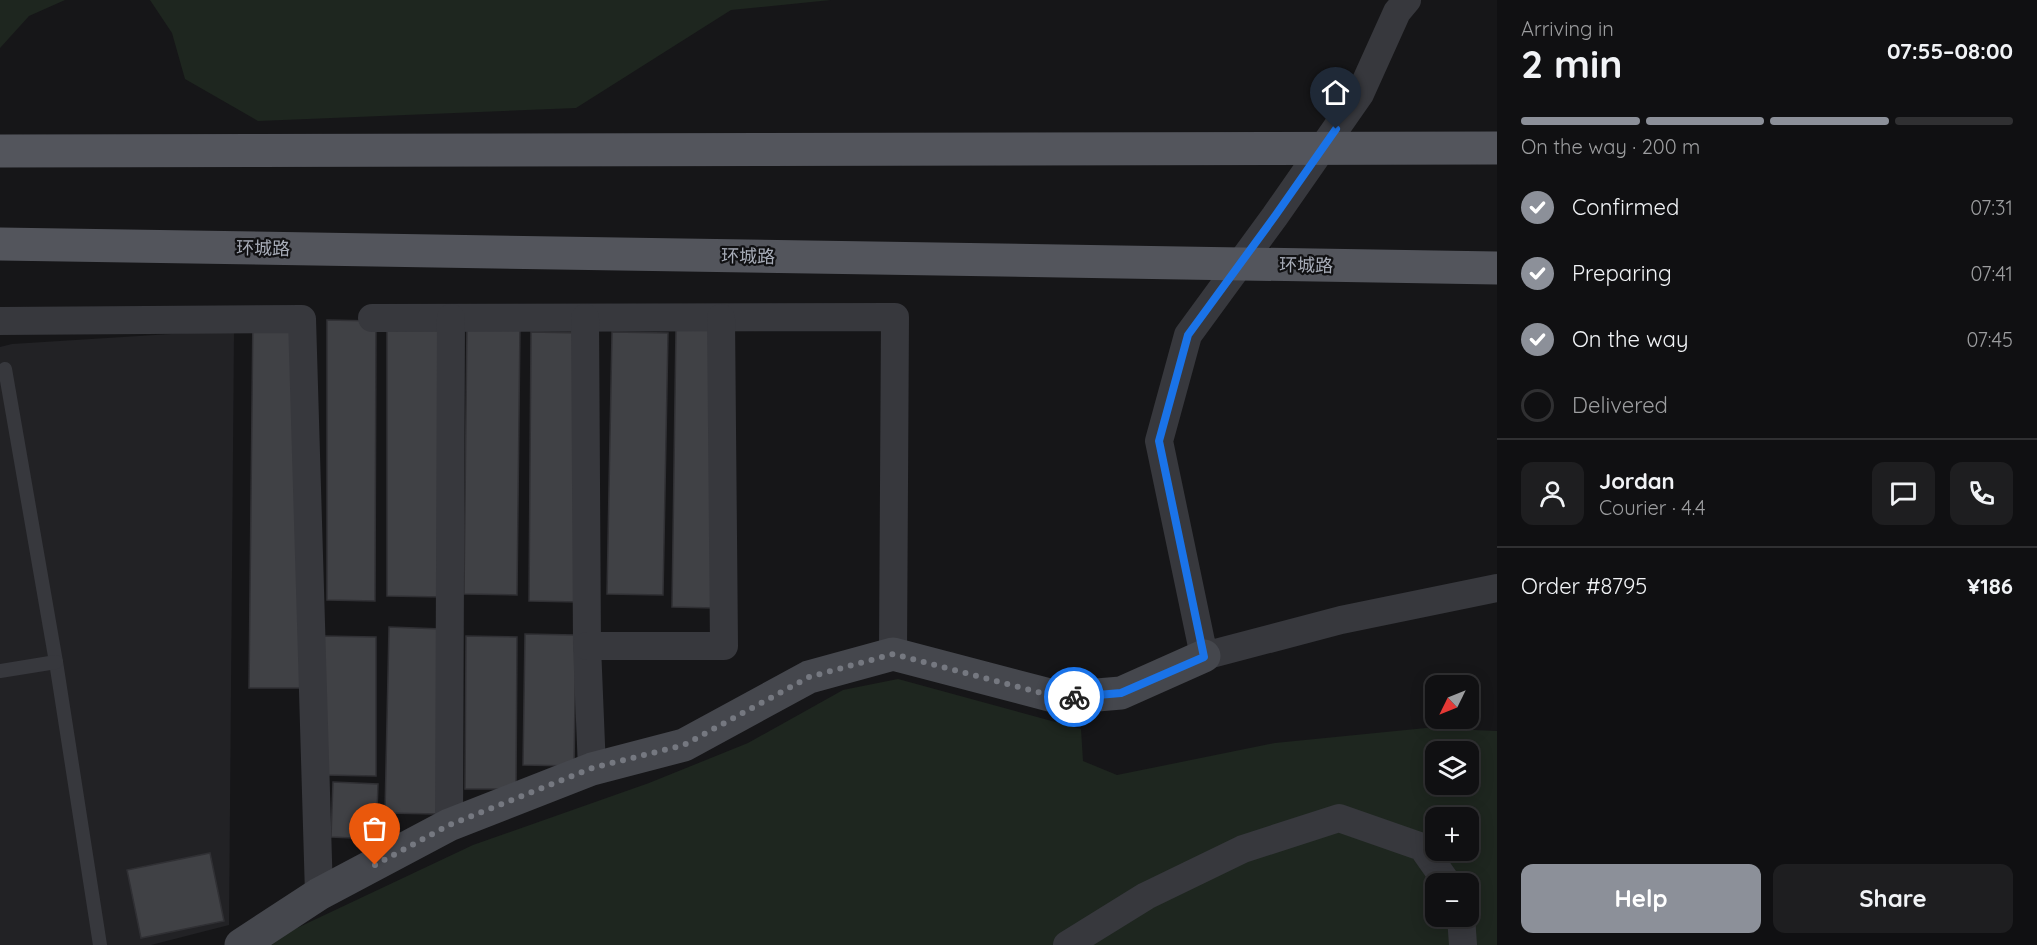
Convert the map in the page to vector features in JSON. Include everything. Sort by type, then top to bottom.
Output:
[{"type":"main road","points":[[0,151],[1497,148]]},
{"type":"main road","name":"环城路","points":[[0,243],[1497,268]]},
{"type":"street","points":[[1204,657],[1159,441],[1188,335],[1360,94],[1397,12],[1407,0]]},
{"type":"street","points":[[372,318],[895,317],[893,654]]},
{"type":"street","points":[[449,825],[451,318]]},
{"type":"street","points":[[585,318],[587,646],[592,768]]},
{"type":"street","points":[[587,646],[724,646],[721,318]]},
{"type":"street","points":[[0,321],[302,320],[319,894]]},
{"type":"street","points":[[242,945],[319,894],[449,825],[592,768],[684,745],[809,677],[893,654],[1061,698],[1121,693],[1204,657],[1341,620],[1497,588]]},
{"type":"street","points":[[1067,945],[1146,896],[1243,849],[1339,818],[1422,847],[1440,873]]},
{"type":"street","points":[[1462,927],[1463,945]]},
{"type":"lane","points":[[5,369],[56,662],[100,945]]},
{"type":"lane","points":[[0,671],[56,662]]},
{"type":"shaded area","points":[[0,0],[65,0],[29,16],[0,48]]},
{"type":"shaded area","points":[[150,0],[831,0],[731,10],[576,108],[258,121],[185,79],[172,33]]},
{"type":"shaded area","points":[[234,330],[229,925],[151,945],[0,945],[0,347],[12,344]]},
{"type":"shaded area","points":[[898,679],[1081,729],[1083,761],[1117,775],[1275,743],[1425,728],[1497,731],[1497,945],[261,945],[473,845],[649,783],[748,743],[843,690]]},
{"type":"building","points":[[253,310],[305,311],[302,688],[249,688]]},
{"type":"building","points":[[327,320],[376,321],[375,601],[327,600]]},
{"type":"building","points":[[387,321],[444,321],[443,597],[387,596]]},
{"type":"building","points":[[467,323],[520,324],[517,595],[464,594]]},
{"type":"building","points":[[676,327],[718,328],[714,608],[672,607]]},
{"type":"building","points":[[531,332],[580,333],[578,602],[529,601]]},
{"type":"building","points":[[612,332],[668,333],[663,595],[607,594]]},
{"type":"building","points":[[389,627],[442,629],[438,814],[385,813]]},
{"type":"building","points":[[525,634],[576,635],[574,766],[523,765]]},
{"type":"building","points":[[323,636],[376,637],[376,776],[323,775]]},
{"type":"building","points":[[466,636],[517,637],[516,789],[465,789]]},
{"type":"building","points":[[333,782],[378,784],[376,839],[331,837]]},
{"type":"building","points":[[210,853],[224,921],[141,938],[127,870]]},
{"type":"way so far","points":[[375,865],[449,825],[592,768],[684,745],[809,677],[893,654],[1061,698],[1074,697]]},
{"type":"route","points":[[1074,697],[1121,693],[1204,657],[1159,441],[1188,335],[1336,129]]}]
